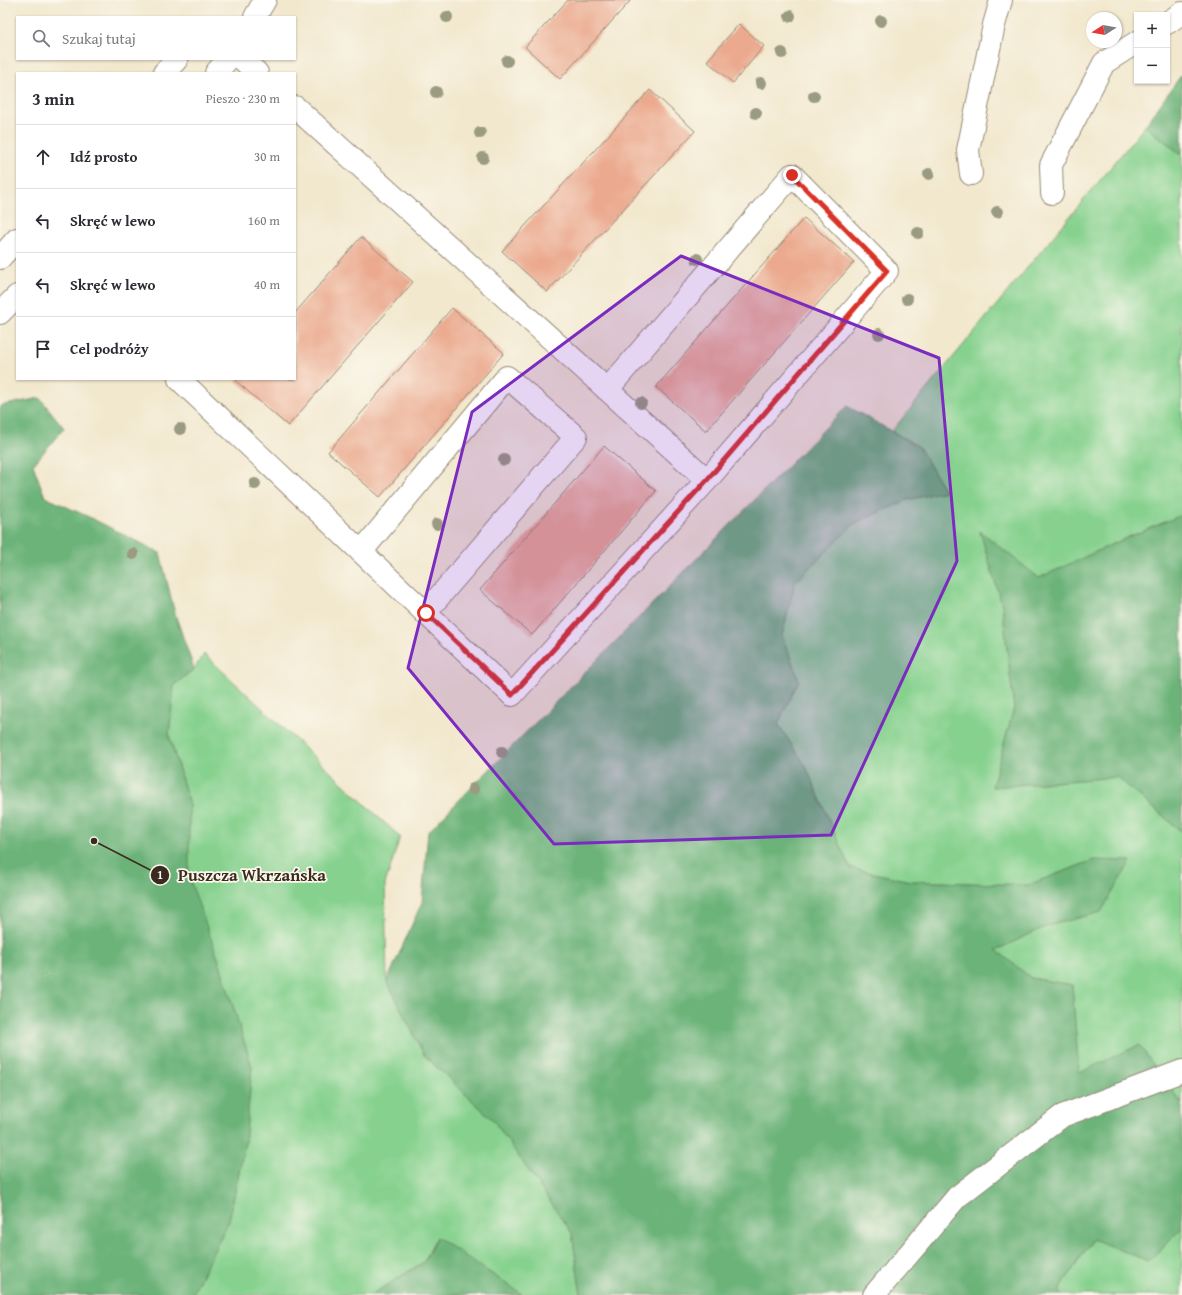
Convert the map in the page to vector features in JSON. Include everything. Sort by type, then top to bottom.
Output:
[{"type":"lane","points":[[256,16],[265,0]]},
{"type":"lane","points":[[971,174],[968,150],[994,24],[1001,0]]},
{"type":"lane","points":[[1170,21],[1182,13]]},
{"type":"lane","points":[[1052,193],[1051,166],[1104,63],[1134,44]]},
{"type":"lane","points":[[165,72],[176,60]]},
{"type":"lane","points":[[217,72],[227,60]]},
{"type":"lane","points":[[243,60],[257,72]]},
{"type":"lane","points":[[296,108],[707,480]]},
{"type":"lane","points":[[180,380],[512,695],[707,480],[887,271],[792,175],[607,390]]},
{"type":"lane","points":[[0,258],[16,240]]},
{"type":"lane","points":[[0,314],[16,297]]},
{"type":"lane","points":[[361,552],[507,377],[576,437],[426,613]]},
{"type":"lane","points":[[874,1295],[957,1197],[1062,1116],[1182,1071]]},
{"type":"highlighted area","points":[[681,256],[939,358],[957,561],[831,835],[554,844],[408,668],[472,412]]},
{"type":"green space","points":[[1182,74],[1182,155],[1145,126]]},
{"type":"green space","points":[[1145,126],[1182,155],[1182,515],[1124,539],[1039,578],[980,532],[1002,605],[1014,708],[992,787],[1117,777],[1182,832],[1182,1104],[1139,1045],[1079,1074],[1072,985],[1031,978],[996,950],[1047,926],[1101,912],[1094,860],[1028,885],[910,881],[850,868],[806,767],[778,724],[799,680],[782,636],[795,582],[855,523],[907,500],[945,491],[919,447],[892,431]]},
{"type":"green space","points":[[40,398],[64,428],[33,465],[45,497],[89,517],[160,553],[175,614],[194,669],[174,685],[169,735],[189,804],[189,877],[219,961],[252,1067],[245,1143],[229,1220],[192,1295],[0,1295],[0,406]]},
{"type":"green space","points":[[847,406],[919,447],[945,491],[907,500],[855,523],[795,582],[782,636],[799,680],[778,724],[806,767],[850,868],[910,881],[1028,885],[1094,860],[1131,861],[1101,912],[1047,926],[996,950],[1031,978],[1072,985],[1079,1073],[1139,1045],[1182,1104],[1182,1228],[1148,1261],[1093,1239],[1059,1290],[1061,1295],[581,1295],[572,1233],[494,1121],[424,1055],[387,981],[422,902],[428,832]]},
{"type":"green space","points":[[1182,515],[1182,832],[1117,777],[992,787],[1014,708],[1002,605],[980,531],[1039,578],[1124,539]]},
{"type":"green space","points":[[204,654],[400,837],[385,884],[387,981],[424,1055],[494,1121],[572,1233],[581,1295],[523,1295],[437,1237],[424,1262],[371,1295],[192,1295],[229,1220],[245,1143],[252,1067],[219,961],[188,877],[189,804],[169,735],[174,685],[194,669]]},
{"type":"green space","points":[[1182,1228],[1182,1295],[1061,1295],[1059,1290],[1093,1239],[1148,1261]]},
{"type":"green space","points":[[437,1237],[523,1295],[371,1295],[424,1262]]},
{"type":"building","points":[[568,0],[631,0],[560,79],[525,47]]},
{"type":"building","points":[[739,24],[764,46],[733,83],[707,61]]},
{"type":"building","points":[[650,90],[695,131],[547,292],[502,251]]},
{"type":"building","points":[[804,218],[854,262],[706,431],[656,387]]},
{"type":"building","points":[[361,237],[413,282],[288,426],[236,381],[296,380],[296,312]]},
{"type":"building","points":[[452,308],[504,353],[380,497],[328,452]]},
{"type":"building","points":[[604,446],[656,491],[532,635],[480,590]]},
{"type":"place","name":"Puszcza Wkrzańska","points":[[94,841]]},
{"type":"route","points":[[426,613],[512,695],[707,480],[887,271],[792,175]]}]
